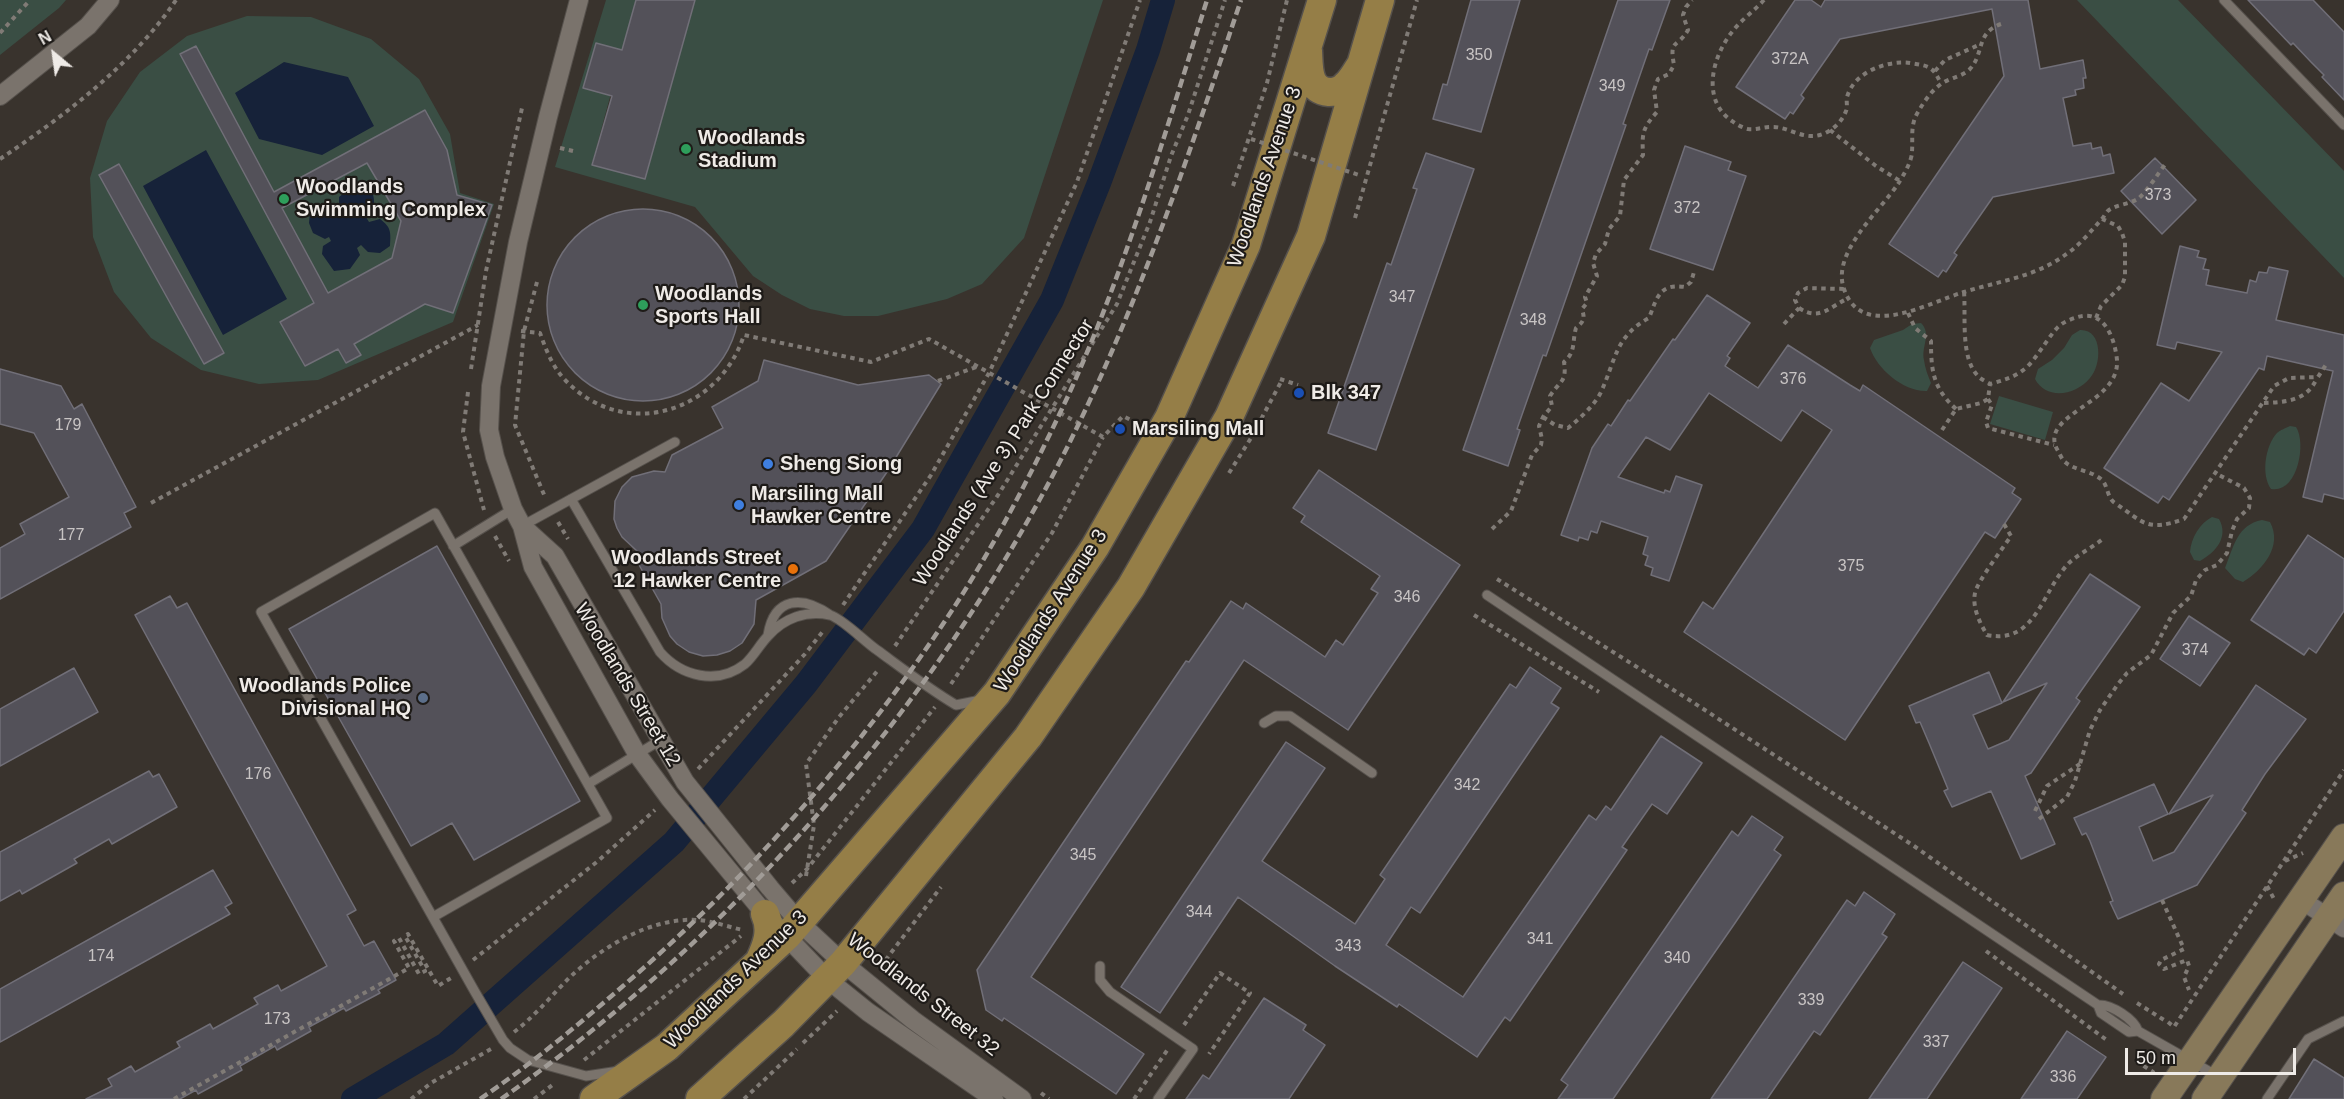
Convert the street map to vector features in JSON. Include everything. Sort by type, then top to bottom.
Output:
[{"type":"main road","name":"Woodlands Avenue 3","points":[[594,1099],[667,1047],[793,929],[997,693],[1095,547],[1168,418],[1246,245],[1322,0]]},
{"type":"main road","points":[[700,1099],[783,1024],[835,971],[1028,737],[1131,587],[1229,417],[1311,236],[1380,0]]},
{"type":"main road","points":[[1308,47],[1310,78],[1320,90],[1330,92],[1340,90],[1347,85],[1361,64]]},
{"type":"main road","points":[[2164,1099],[2344,837]]},
{"type":"main road","points":[[2205,1099],[2336,923],[2344,896]]},
{"type":"main road","points":[[756,922],[769,922],[767,945],[758,964]]},
{"type":"street","points":[[0,96],[88,26],[110,0]]},
{"type":"street","name":"Woodlands Street 12","points":[[579,0],[546,126],[501,328],[491,386],[489,430],[495,458],[513,509],[522,526],[533,567],[665,803],[707,844],[756,922],[793,929]]},
{"type":"street","name":"Woodlands Street 12","points":[[522,526],[555,556],[659,741],[686,784],[770,888],[793,929]]},
{"type":"street","points":[[2316,877],[2344,896]]},
{"type":"street","points":[[2300,899],[2336,923]]},
{"type":"street","name":"Woodlands Street 32","points":[[793,929],[835,971],[868,1012],[994,1099]]},
{"type":"street","name":"Woodlands Street 32","points":[[835,971],[912,1020],[1022,1099]]},
{"type":"lane","points":[[2238,0],[2227,4],[2344,125]]},
{"type":"lane","points":[[522,526],[675,442]]},
{"type":"lane","points":[[627,468],[632,477]]},
{"type":"lane","points":[[571,499],[660,652],[675,666],[695,675],[720,675],[733,671],[746,663],[768,635],[770,621],[777,611],[794,603],[805,602],[832,616],[956,705],[997,693]]},
{"type":"lane","points":[[453,546],[513,509]]},
{"type":"lane","points":[[433,917],[608,818],[435,513],[261,612],[475,992],[503,1040],[510,1048],[528,1060],[586,1076],[637,1068]]},
{"type":"lane","points":[[1487,595],[2098,1005],[2107,1006],[2135,1025],[2138,1032],[2220,1077]]},
{"type":"lane","points":[[1264,723],[1276,716],[1290,716],[1372,773]]},
{"type":"lane","points":[[588,784],[659,741]]},
{"type":"lane","points":[[1100,966],[1100,980],[1110,992],[1192,1049],[1158,1099]]},
{"type":"lane","points":[[2267,1099],[2308,1040],[2344,1022]]},
{"type":"path","points":[[0,33],[30,0]]},
{"type":"path","points":[[0,159],[43,130],[101,81],[148,37],[176,0]]},
{"type":"path","points":[[686,784],[805,654],[931,475],[991,374],[1077,182],[1140,0]]},
{"type":"path","name":"Woodlands (Ave 3) Park Connector","points":[[804,885],[814,825],[806,764],[839,717],[888,658],[998,495],[1117,304],[1150,222],[1170,156],[1188,115],[1225,0]]},
{"type":"path","points":[[1233,186],[1267,83],[1287,0]]},
{"type":"path","points":[[1355,218],[1417,0]]},
{"type":"path","points":[[1491,529],[1511,512],[1532,455],[1541,445],[1539,426],[1552,406],[1550,396],[1564,380],[1566,374],[1563,362],[1571,356],[1576,328],[1583,321],[1582,309],[1587,303],[1585,297],[1597,276],[1593,263],[1596,254],[1605,244],[1610,229],[1620,216],[1624,180],[1640,162],[1643,155],[1642,133],[1645,125],[1657,112],[1654,90],[1658,79],[1669,74],[1674,65],[1671,50],[1673,44],[1688,30],[1683,15],[1692,0]]},
{"type":"path","points":[[1764,0],[1731,33],[1714,66],[1712,81],[1715,100],[1724,115],[1747,129],[1772,127],[1800,135],[1819,135],[1830,130],[1840,122],[1847,110],[1847,97],[1854,84],[1866,72],[1880,66],[1904,62],[1926,65],[1935,71],[1941,84]]},
{"type":"path","points":[[2001,24],[1992,27],[1985,34],[1977,57],[1968,70],[1941,84],[1927,97],[1916,115],[1911,133],[1912,154],[1900,181],[1882,207],[1853,241],[1844,260],[1841,274],[1844,289],[1855,306],[1868,314],[1908,313],[1964,292],[2012,280],[2039,270],[2066,255],[2109,210],[2138,198],[2167,162]]},
{"type":"path","points":[[1935,71],[1945,60],[1981,44]]},
{"type":"path","points":[[471,373],[486,271],[522,108]]},
{"type":"path","points":[[1830,130],[1876,166],[1900,181]]},
{"type":"path","points":[[1251,139],[1359,175]]},
{"type":"path","points":[[2096,318],[2101,306],[2122,285],[2125,277],[2123,254],[2125,242],[2122,233],[2118,226],[2102,219]]},
{"type":"path","points":[[1543,417],[1556,425],[1568,428],[1587,412],[1599,394],[1615,352],[1623,339],[1636,325],[1649,318],[1655,300],[1663,290],[1676,285],[1685,287],[1691,282],[1694,272]]},
{"type":"path","points":[[524,331],[537,282]]},
{"type":"path","points":[[1844,289],[1807,288],[1798,293],[1795,300],[1799,308],[1806,313],[1817,315],[1849,298]]},
{"type":"path","points":[[1964,292],[1964,335],[1970,363],[1978,377],[1990,384],[2008,379],[2025,368],[2041,351],[2058,327],[2069,320],[2082,316],[2096,318],[2108,328],[2116,344],[2117,366],[2109,386],[2096,400],[2064,420],[2057,429],[2055,445],[2065,462],[2089,471],[2103,481],[2111,500],[2146,525],[2164,526],[2184,519],[2274,386],[2289,378],[2318,377]]},
{"type":"path","points":[[1784,324],[1799,308]]},
{"type":"path","points":[[1908,313],[1915,328],[1931,341],[1931,367],[1937,385],[1943,398],[1956,409]]},
{"type":"path","points":[[150,503],[477,325],[540,333],[548,356],[566,381],[588,399],[612,409],[643,414],[678,407],[710,389],[728,369],[740,349],[744,335],[871,362],[929,339],[1102,437]]},
{"type":"path","points":[[2263,403],[2287,402],[2304,396],[2313,388],[2327,363]]},
{"type":"path","points":[[938,381],[976,366]]},
{"type":"path","points":[[469,384],[463,432],[488,524],[512,565]]},
{"type":"path","points":[[1990,384],[1988,399],[1992,405],[1986,422],[1988,428],[2055,445]]},
{"type":"path","points":[[1942,430],[1956,409],[1988,399]]},
{"type":"path","points":[[807,869],[942,697],[1052,533],[1102,437],[1123,416]]},
{"type":"path","points":[[2039,819],[2067,797],[2090,730],[2100,710],[2127,673],[2151,655],[2173,613],[2191,596],[2196,580],[2205,570],[2217,565],[2227,553],[2237,519],[2248,508],[2250,498],[2244,488],[2215,473]]},
{"type":"path","points":[[2004,525],[2011,536],[1975,591],[1974,603],[1979,622],[1987,635],[2001,638],[2027,626],[2038,613],[2052,584],[2071,561],[2104,538]]},
{"type":"path","points":[[1497,579],[1691,701],[1914,846],[2101,980],[2174,1027],[2344,770]]},
{"type":"path","points":[[2035,811],[2047,786],[2080,764]]},
{"type":"path","points":[[174,1099],[409,968],[394,941],[399,938],[419,974],[425,971],[405,936],[408,934],[438,986],[598,861],[665,803]]},
{"type":"path","points":[[2283,861],[2310,850]]},
{"type":"path","points":[[2267,886],[2275,900],[2272,904]]},
{"type":"path","points":[[2162,900],[2184,949],[2188,966],[2184,977],[2189,990]]},
{"type":"path","points":[[411,1099],[431,1083],[493,1048],[522,1025],[572,975],[637,931],[669,921],[756,922]]},
{"type":"path","points":[[534,1099],[756,922]]},
{"type":"path","points":[[2184,949],[2161,960],[2159,964],[2164,969],[2187,960]]},
{"type":"path","points":[[1202,1063],[1250,993],[1237,984]]},
{"type":"path","points":[[744,1099],[842,1007]]},
{"type":"path","points":[[2136,1061],[2153,1072]]},
{"type":"green space","points":[[0,0],[66,0],[0,55]]},
{"type":"green space","points":[[606,0],[636,0],[592,164],[645,179],[695,0],[1103,0],[1024,238],[982,284],[947,299],[878,316],[844,316],[810,309],[782,295],[753,276],[695,207],[555,167]]},
{"type":"green space","points":[[2077,0],[2178,0],[2344,171],[2344,278]]},
{"type":"green space","name":"Woodlands Swimming Complex","points":[[247,16],[311,17],[371,39],[419,79],[450,134],[460,193],[494,204],[453,322],[318,380],[259,384],[201,370],[151,338],[114,292],[93,237],[90,178],[107,121],[140,72],[187,36]]},
{"type":"green space","points":[[1921,323],[1926,332],[1923,355],[1931,383],[1927,391],[1909,388],[1892,378],[1879,364],[1870,348],[1874,340],[1903,330],[1912,324]]},
{"type":"green space","points":[[2080,330],[2088,331],[2096,341],[2098,357],[2094,372],[2084,384],[2069,392],[2053,393],[2046,390],[2035,379],[2038,369],[2052,360],[2064,348],[2072,335]]},
{"type":"green space","points":[[1999,396],[2053,412],[2045,440],[1990,424]]},
{"type":"green space","points":[[2290,426],[2296,427],[2299,435],[2300,455],[2297,466],[2287,484],[2271,489],[2265,469],[2267,453],[2277,433]]},
{"type":"green space","points":[[2212,517],[2219,519],[2222,526],[2222,538],[2211,553],[2200,561],[2194,560],[2190,552],[2194,536],[2200,527]]},
{"type":"green space","points":[[2262,520],[2270,522],[2273,531],[2274,540],[2269,556],[2257,571],[2243,582],[2235,579],[2225,568],[2234,544],[2247,527]]},
{"type":"water","points":[[284,62],[348,77],[374,126],[322,155],[259,139],[235,93]]},
{"type":"water","points":[[206,150],[287,299],[223,335],[143,186]]},
{"type":"water","points":[[361,184],[372,190],[374,198],[373,208],[366,217],[369,222],[380,219],[388,227],[390,246],[380,253],[368,252],[361,245],[357,248],[360,255],[350,269],[334,271],[322,254],[323,246],[331,241],[329,237],[325,239],[313,233],[309,223],[310,212],[319,205],[329,202],[339,209],[339,197],[350,188]]},
{"type":"building","points":[[636,0],[695,0],[645,179],[592,165],[612,96],[583,88],[596,43],[622,50]]},
{"type":"building","points":[[1471,0],[1520,0],[1481,132],[1433,119],[1443,84],[1447,85]]},
{"type":"building","points":[[1618,0],[1670,0],[1652,50],[1649,49],[1623,124],[1626,125],[1546,356],[1543,355],[1517,429],[1520,430],[1508,466],[1463,450]]},
{"type":"building","points":[[1795,0],[1811,0],[1821,7],[1825,0],[2028,0],[2040,69],[2083,60],[2086,78],[2083,78],[2084,88],[2075,90],[2076,95],[2063,98],[2073,146],[2091,143],[2092,149],[2101,147],[2103,156],[2110,154],[2114,173],[1993,197],[1954,253],[1957,255],[1946,272],[1943,270],[1938,277],[1889,244],[2004,76],[1992,9],[1840,39],[1801,95],[1804,98],[1793,114],[1790,112],[1785,119],[1736,87]]},
{"type":"building","points":[[2248,0],[2313,0],[2344,32],[2344,100],[2322,77],[2324,75],[2293,43],[2291,45]]},
{"type":"building","points":[[196,46],[274,192],[425,110],[447,150],[457,195],[492,205],[453,313],[425,304],[354,344],[361,355],[346,363],[338,349],[305,366],[280,322],[314,303],[180,54]],"holes":[[[367,163],[401,221],[392,258],[328,293],[282,208]]]},
{"type":"building","points":[[1685,146],[1731,162],[1728,170],[1746,176],[1713,270],[1650,249]]},
{"type":"building","points":[[1426,153],[1474,169],[1376,450],[1328,433],[1387,263],[1391,265],[1417,189],[1413,188]]},
{"type":"building","points":[[2155,158],[2196,200],[2162,234],[2121,191]]},
{"type":"building","points":[[119,164],[224,353],[204,364],[99,175]]},
{"type":"building","name":"Woodlands Sports Hall","points":[[643,209],[680,216],[711,237],[732,268],[739,305],[732,342],[711,373],[680,394],[643,401],[606,394],[575,373],[554,342],[547,305],[554,268],[575,237],[606,216]]},
{"type":"building","points":[[2180,246],[2199,251],[2197,257],[2206,259],[2203,269],[2209,270],[2206,285],[2247,293],[2250,280],[2256,282],[2259,272],[2267,273],[2269,267],[2288,271],[2276,320],[2344,335],[2344,499],[2324,494],[2322,502],[2303,497],[2333,371],[2267,356],[2264,370],[2259,368],[2169,500],[2163,496],[2158,503],[2104,468],[2161,383],[2189,401],[2222,352],[2177,342],[2175,349],[2157,345]]},
{"type":"building","points":[[1707,295],[1750,323],[1727,356],[1730,358],[1725,366],[1758,388],[1788,345],[1860,391],[1863,385],[2015,488],[2012,493],[2021,499],[1995,538],[1985,532],[1845,740],[1684,632],[1703,602],[1713,609],[1832,430],[1802,410],[1781,441],[1709,393],[1670,450],[1646,437],[1618,477],[1664,493],[1665,490],[1670,492],[1676,476],[1702,485],[1669,581],[1651,575],[1653,568],[1645,565],[1648,556],[1643,554],[1648,537],[1601,521],[1597,533],[1591,531],[1588,540],[1579,537],[1578,541],[1561,535],[1592,448],[1608,424],[1611,426],[1628,400],[1630,401]]},
{"type":"building","name":"Marsiling Mall Hawker Centre","points":[[764,360],[858,385],[929,375],[941,384],[887,472],[826,561],[756,600],[754,624],[742,643],[730,651],[703,656],[689,652],[670,636],[662,618],[661,604],[634,556],[638,552],[622,537],[617,528],[614,519],[615,501],[622,487],[632,477],[654,471],[665,472],[672,455],[723,428],[712,407],[758,381]]},
{"type":"building","points":[[0,369],[61,386],[74,409],[82,404],[136,507],[124,513],[131,527],[0,599],[0,548],[25,534],[20,524],[69,497],[34,433],[0,424]]},
{"type":"building","points":[[1319,470],[1460,565],[1348,730],[1244,660],[1031,977],[1144,1054],[1116,1094],[1004,1018],[1002,1021],[986,1010],[977,970],[1186,661],[1189,662],[1231,601],[1243,609],[1246,603],[1325,657],[1336,640],[1343,645],[1378,593],[1371,589],[1380,576],[1301,522],[1305,516],[1293,508]]},
{"type":"building","points":[[2308,535],[2344,559],[2344,611],[2316,653],[2309,648],[2304,655],[2251,620]]},
{"type":"building","points":[[437,546],[580,801],[474,860],[452,823],[411,846],[289,629]]},
{"type":"building","points":[[2090,574],[2140,607],[2076,698],[2080,701],[2031,773],[2025,776],[2055,844],[2021,859],[1991,791],[1952,807],[1944,791],[1948,789],[1929,743],[1920,722],[1916,723],[1909,706],[1989,672],[2002,703],[1973,715],[1988,749],[2009,740],[2047,683],[2003,702]]},
{"type":"building","points":[[170,596],[177,608],[187,603],[356,910],[347,915],[364,946],[374,941],[396,980],[378,990],[380,993],[346,1011],[344,1008],[309,1027],[311,1031],[277,1050],[275,1046],[240,1066],[242,1070],[198,1094],[196,1090],[180,1099],[86,1099],[112,1086],[108,1079],[131,1066],[135,1072],[180,1047],[177,1042],[210,1024],[213,1029],[258,1004],[254,998],[278,985],[281,991],[327,966],[135,615]]},
{"type":"building","points":[[2189,616],[2230,643],[2200,686],[2160,659]]},
{"type":"building","points":[[1530,667],[1561,688],[1551,703],[1559,708],[1420,913],[1411,907],[1386,945],[1463,997],[1589,815],[1596,820],[1606,806],[1611,810],[1661,736],[1702,763],[1667,814],[1652,804],[1622,847],[1627,850],[1510,1021],[1505,1017],[1477,1057],[1399,1004],[1397,1007],[1335,966],[1238,897],[1160,1013],[1121,987],[1286,742],[1325,768],[1262,861],[1355,924],[1385,879],[1380,875],[1510,684],[1516,688]]},
{"type":"building","points":[[74,668],[98,712],[0,766],[0,709]]},
{"type":"building","points":[[2256,685],[2306,719],[2265,774],[2242,810],[2246,813],[2197,885],[2118,919],[2090,841],[2086,833],[2082,835],[2074,818],[2154,784],[2168,814],[2139,827],[2153,861],[2174,852],[2213,795],[2169,814]]},
{"type":"building","points":[[149,771],[153,777],[159,774],[177,807],[112,844],[109,839],[74,859],[77,863],[22,894],[20,890],[0,901],[0,852]]},
{"type":"building","points":[[1752,816],[1783,837],[1774,850],[1781,855],[1735,923],[1613,1099],[1558,1099],[1568,1085],[1561,1080],[1732,831],[1738,836]]},
{"type":"building","points":[[213,870],[232,903],[225,907],[230,914],[0,1042],[0,989]]},
{"type":"building","points":[[1864,892],[1895,914],[1882,934],[1887,937],[1820,1035],[1814,1031],[1767,1099],[1711,1099],[1847,900],[1855,906]]},
{"type":"building","points":[[1963,962],[2002,988],[1927,1099],[1869,1099]]},
{"type":"building","points":[[1264,998],[1306,1025],[1303,1030],[1325,1045],[1289,1099],[1186,1099],[1203,1075],[1209,1079]]},
{"type":"building","points":[[2067,1031],[2106,1057],[2077,1099],[2021,1099]]},
{"type":"building","points":[[2314,1059],[2344,1078],[2344,1099],[2289,1099]]},
{"type":"waterway","points":[[353,1099],[446,1044],[674,842],[806,684],[923,529],[1052,300],[1099,183],[1148,50],[1163,0]]},
{"type":"railway","points":[[480,1099],[553,1045],[623,986],[713,903],[755,860],[836,768],[874,720],[945,621],[979,567],[1026,483],[1089,348],[1144,200],[1207,0]]},
{"type":"railway","points":[[501,1099],[585,1036],[665,968],[742,895],[814,818],[882,737],[945,652],[1002,564],[1054,473],[1083,416],[1157,240],[1241,0]]},
{"type":"place","name":"Woodlands Stadium","points":[[686,149]]},
{"type":"place","name":"Woodlands Swimming Complex","points":[[284,199]]},
{"type":"place","name":"Woodlands Sports Hall","points":[[643,305]]},
{"type":"place","name":"Blk 347","points":[[1299,393]]},
{"type":"place","name":"Marsiling Mall","points":[[1120,429]]},
{"type":"place","name":"Sheng Siong","points":[[768,464]]},
{"type":"place","name":"Marsiling Mall Hawker Centre","points":[[739,505]]},
{"type":"place","name":"Woodlands Street 12 Hawker Centre","points":[[793,569]]},
{"type":"place","name":"Woodlands Police Divisional HQ","points":[[423,698]]}]
